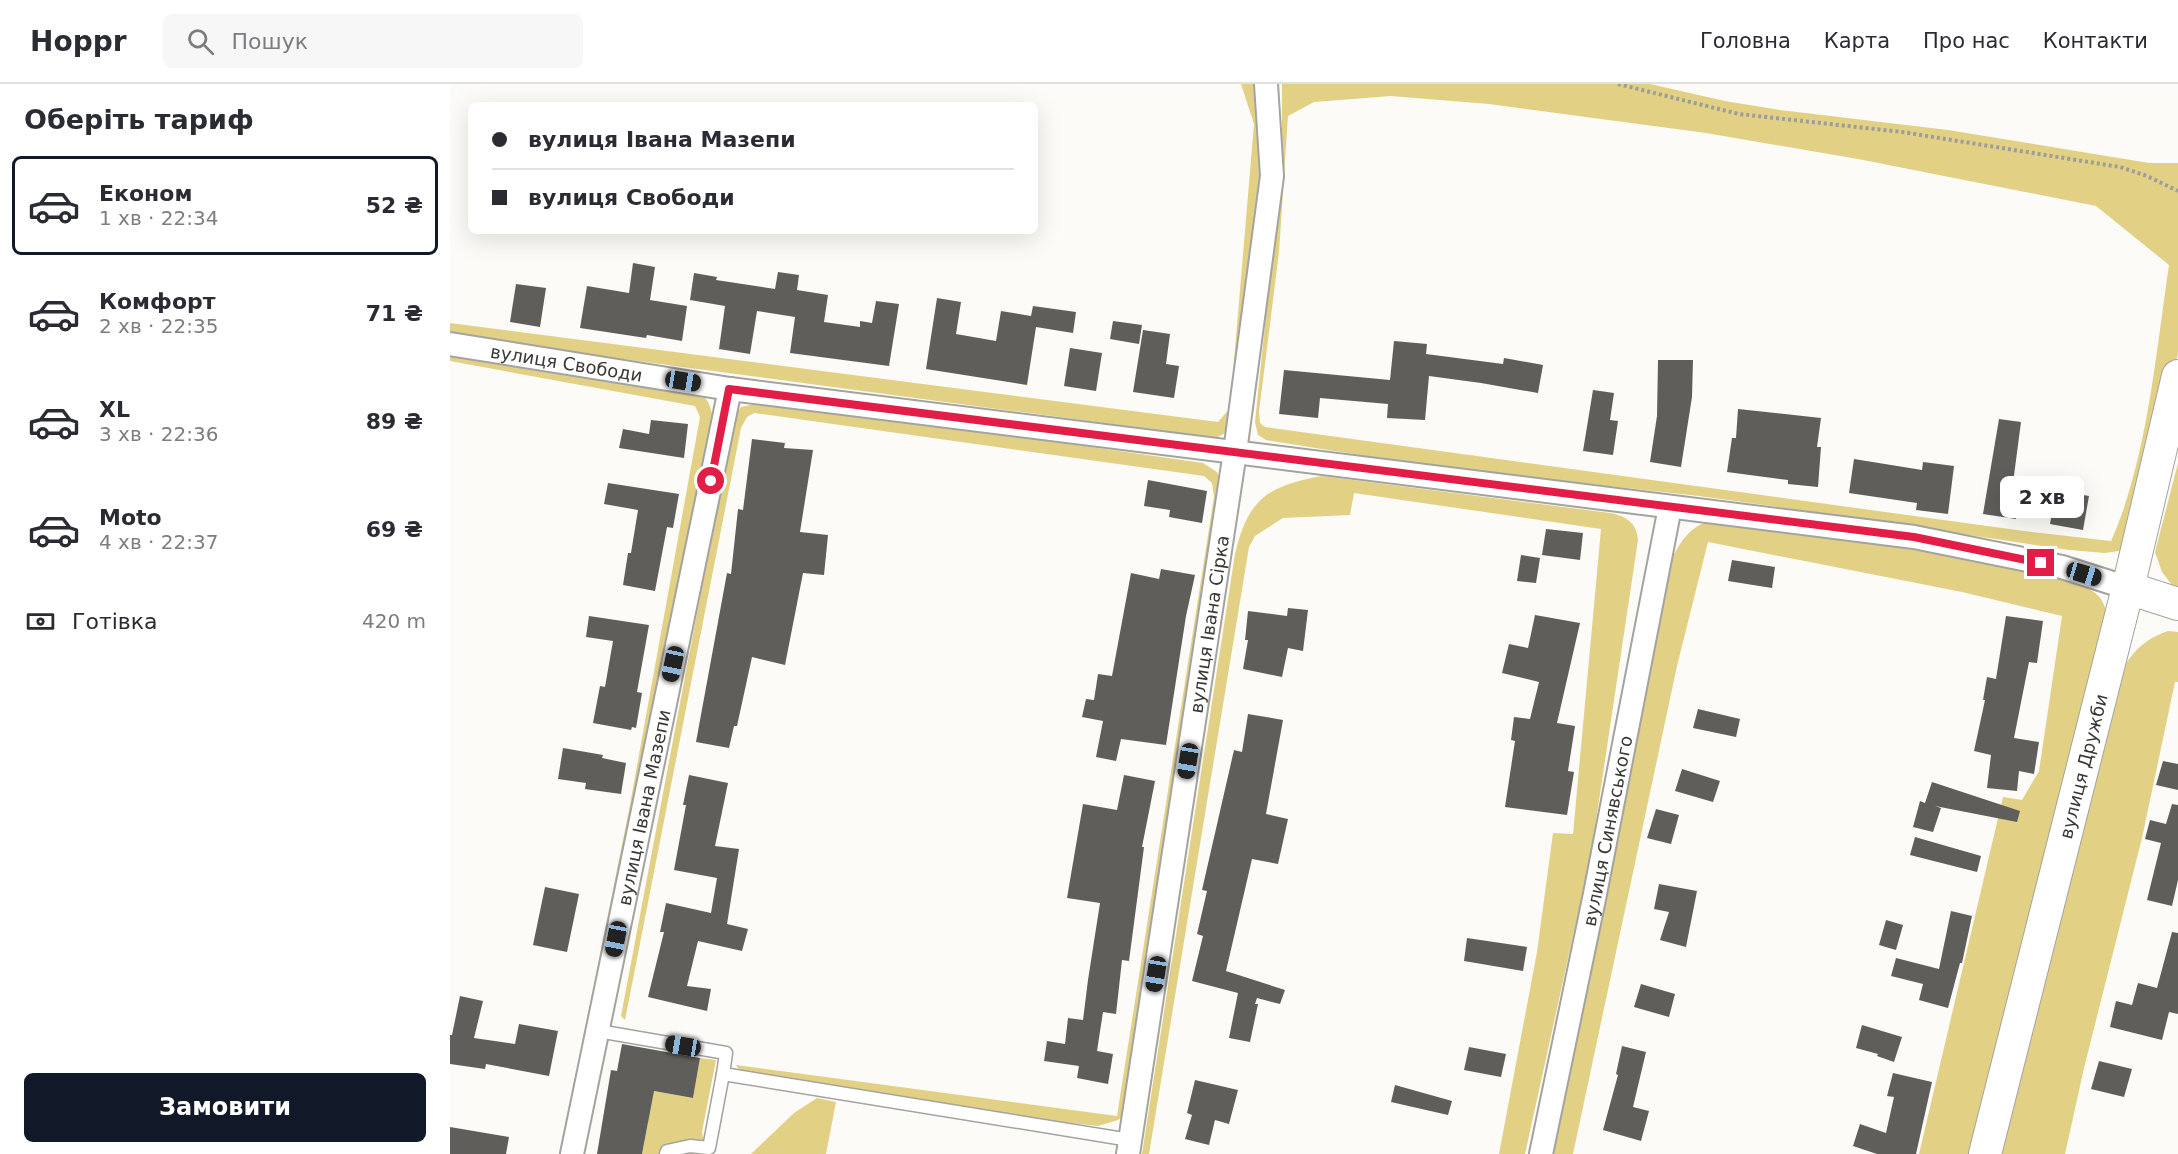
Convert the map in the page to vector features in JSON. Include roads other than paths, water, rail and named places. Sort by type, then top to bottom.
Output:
[{"type":"street","name":"вулиця Івана Сірка","points":[[1129,1147],[1236,452],[1272,176],[1266,84]]},
{"type":"street","name":"вулиця Свободи","points":[[450,344],[729,389],[1914,537],[2062,567],[2178,604]]},
{"type":"street","name":"вулиця Дружби","points":[[1985,1154],[2128,588],[2178,376]]},
{"type":"street","name":"вулиця Івана Мазепи","points":[[572,1154],[729,389]]},
{"type":"street","name":"вулиця Синявського","points":[[1541,1154],[1598,882],[1670,507]]},
{"type":"lane","points":[[598,1031],[726,1053],[709,1148],[690,1146],[667,1151],[666,1154]]},
{"type":"lane","points":[[723,1074],[1129,1147]]}]
